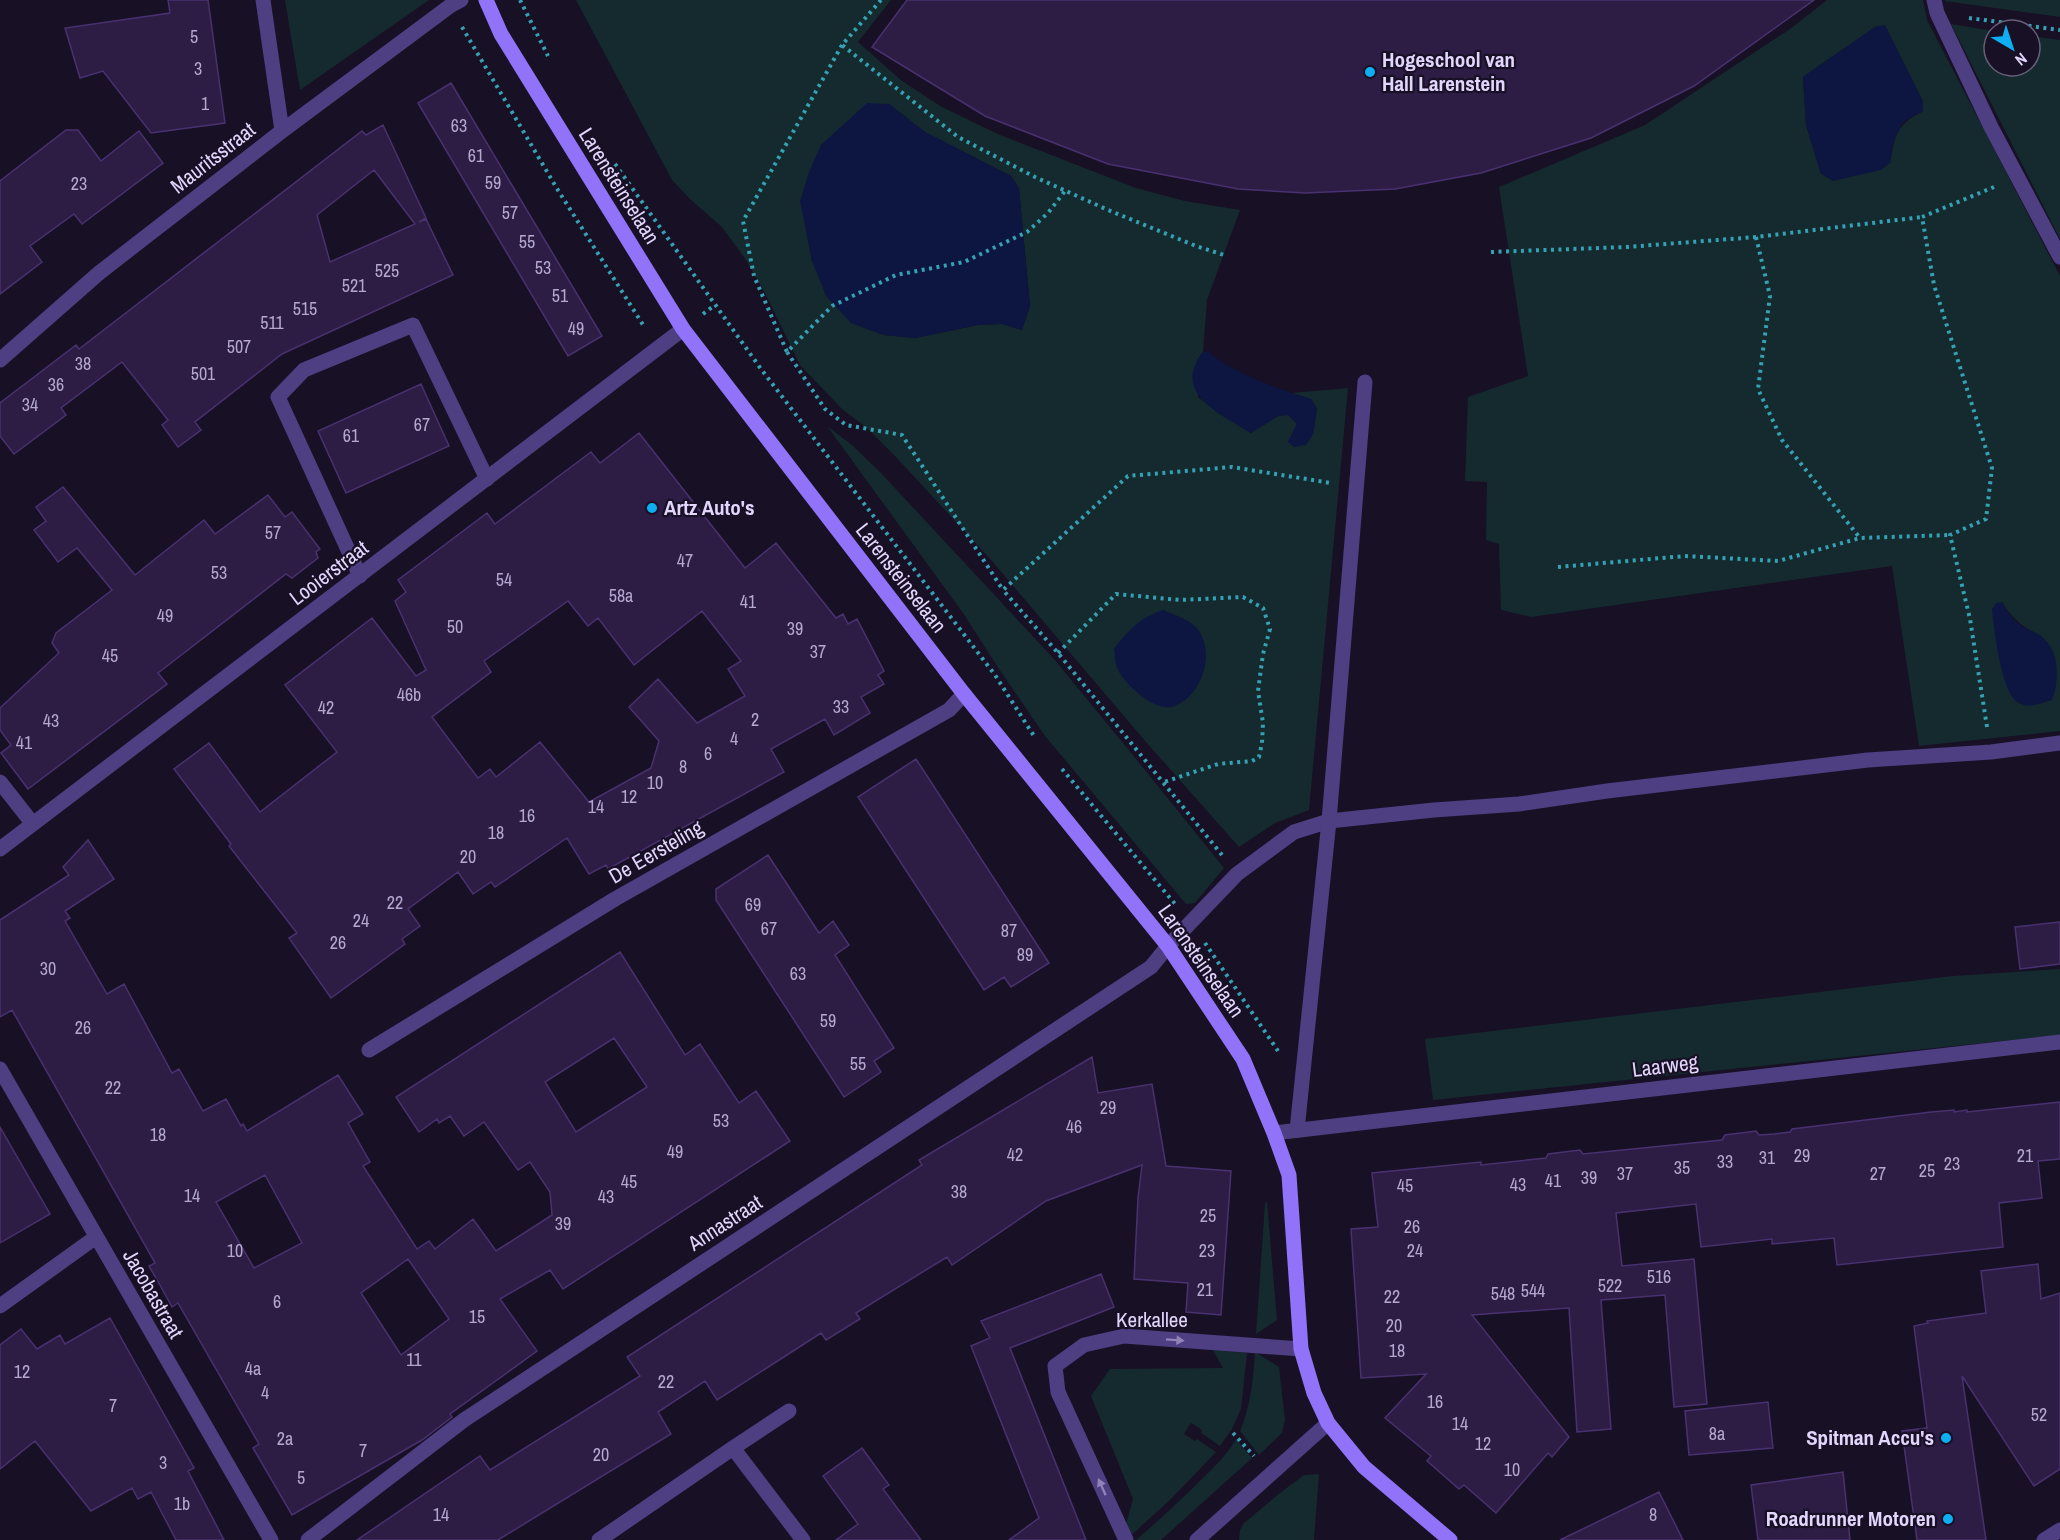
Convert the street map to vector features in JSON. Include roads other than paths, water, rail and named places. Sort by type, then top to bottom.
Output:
[{"type":"main road","name":"Larensteinselaan","points":[[486,0],[501,34],[683,329],[964,694],[1168,946],[1243,1059],[1289,1174],[1301,1349],[1314,1393],[1328,1423],[1364,1467],[1450,1540]]},
{"type":"street","points":[[263,0],[282,131]]},
{"type":"street","name":"Mauritsstraat","points":[[2,354],[99,273],[282,131],[461,0]]},
{"type":"street","points":[[1935,7],[1991,127],[2060,257]]},
{"type":"street","points":[[360,576],[278,397],[304,370],[413,325],[487,479]]},
{"type":"street","name":"Looierstraat","points":[[0,849],[683,329]]},
{"type":"street","points":[[1297,1130],[1329,821],[1365,382]]},
{"type":"street","name":"De Eersteling","points":[[369,1050],[615,899],[949,710],[964,694]]},
{"type":"street","name":"Annastraat","points":[[308,1540],[464,1420],[1151,967],[1237,873],[1294,832],[1329,821],[1519,804],[1607,790],[1868,760],[1991,752],[2060,743]]},
{"type":"street","points":[[0,782],[33,824]]},
{"type":"street","name":"Laarweg","points":[[1274,1133],[2060,1042]]},
{"type":"street","name":"Jacobastraat","points":[[0,1069],[271,1540]]},
{"type":"street","points":[[0,1306],[96,1237]]},
{"type":"street","name":"Kerkallee","points":[[1126,1540],[1058,1392],[1055,1366],[1084,1345],[1124,1336],[1301,1349]]},
{"type":"street","points":[[599,1540],[789,1411]]},
{"type":"street","points":[[1199,1539],[1328,1423]]},
{"type":"street","points":[[733,1448],[803,1540]]},
{"type":"street","points":[[2044,1540],[2060,1530]]},
{"type":"place","name":"Hogeschool van Hall Larenstein","points":[[1370,72]]},
{"type":"place","name":"Artz Auto's","points":[[652,508]]},
{"type":"place","name":"Spitman Accu's","points":[[1946,1438]]},
{"type":"place","name":"Roadrunner Motoren","points":[[1948,1519]]}]
